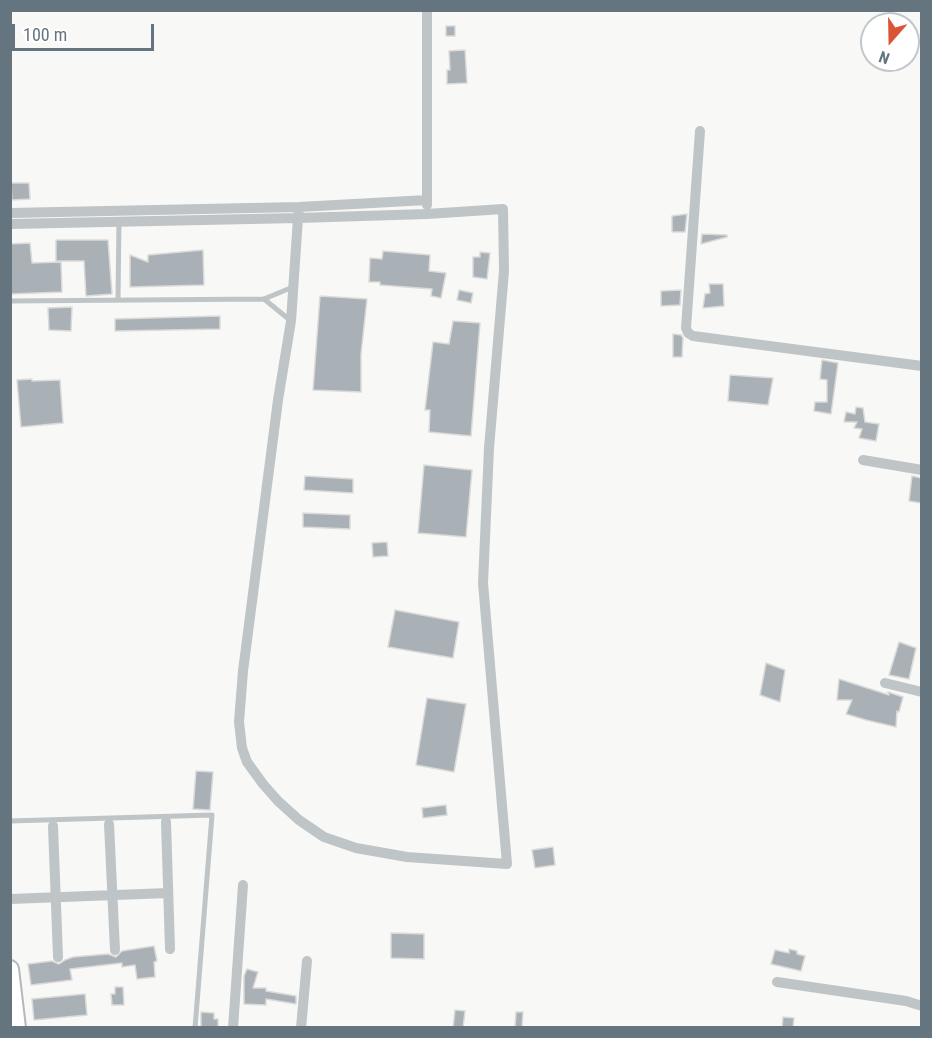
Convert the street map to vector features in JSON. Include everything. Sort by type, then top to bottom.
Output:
[{"type":"main road","points":[[10,969],[17,1028]]},
{"type":"street","points":[[427,10],[427,214]]},
{"type":"street","points":[[700,131],[686,328],[688,333],[693,336],[921,366]]},
{"type":"street","points":[[10,213],[299,207],[426,200]]},
{"type":"street","points":[[10,224],[298,218],[503,209],[504,271],[489,448],[483,584],[507,864],[407,857],[356,848],[324,837],[298,820],[278,801],[247,762],[242,748],[239,722],[243,671],[278,400],[291,321],[293,287],[298,218],[299,207]]},
{"type":"street","points":[[863,460],[921,471]]},
{"type":"street","points":[[885,683],[921,692]]},
{"type":"street","points":[[166,822],[170,949]]},
{"type":"street","points":[[109,824],[115,950]]},
{"type":"street","points":[[53,826],[58,957]]},
{"type":"street","points":[[233,1028],[243,885]]},
{"type":"street","points":[[10,899],[168,893]]},
{"type":"street","points":[[302,1028],[307,962]]},
{"type":"street","points":[[777,982],[906,1001],[921,1006]]},
{"type":"lane","points":[[118,299],[119,211]]},
{"type":"lane","points":[[10,301],[264,299],[293,287]]},
{"type":"lane","points":[[264,299],[291,321]]},
{"type":"lane","points":[[10,821],[212,815],[195,1028]]},
{"type":"building","points":[[446,26],[455,26],[455,36],[446,36]]},
{"type":"building","points":[[465,50],[467,83],[447,84],[447,70],[450,70],[449,51]]},
{"type":"building","points":[[11,183],[29,183],[30,199],[12,200]]},
{"type":"building","points":[[687,214],[685,232],[672,232],[672,216]]},
{"type":"building","points":[[702,234],[727,235],[727,237],[701,244]]},
{"type":"building","points":[[56,240],[108,240],[112,294],[86,296],[84,261],[56,261]]},
{"type":"building","points":[[30,243],[32,263],[61,262],[62,292],[10,294],[10,244]]},
{"type":"building","points":[[203,250],[204,285],[130,287],[130,255],[148,262],[148,255]]},
{"type":"building","points":[[383,251],[430,255],[429,271],[446,273],[441,298],[431,296],[432,289],[369,282],[370,258],[382,259]]},
{"type":"building","points":[[480,252],[490,253],[487,279],[473,277],[473,257],[480,257]]},
{"type":"building","points":[[709,284],[723,284],[724,306],[703,308],[705,294],[710,293]]},
{"type":"building","points":[[459,290],[473,293],[471,303],[457,300]]},
{"type":"building","points":[[681,290],[680,305],[661,306],[661,291]]},
{"type":"building","points":[[320,296],[367,299],[361,354],[361,392],[313,390]]},
{"type":"building","points":[[72,307],[71,331],[49,330],[48,308]]},
{"type":"building","points":[[220,316],[220,329],[115,331],[115,319]]},
{"type":"building","points":[[453,321],[480,323],[471,436],[429,432],[430,410],[425,410],[433,342],[449,344]]},
{"type":"building","points":[[673,334],[681,335],[683,338],[682,357],[673,357]]},
{"type":"building","points":[[822,360],[838,363],[831,414],[814,411],[815,402],[827,402],[827,380],[820,379]]},
{"type":"building","points":[[730,375],[773,378],[768,405],[728,401]]},
{"type":"building","points":[[32,379],[32,381],[60,380],[63,423],[21,427],[17,380]]},
{"type":"building","points":[[856,407],[863,408],[865,422],[879,424],[876,441],[859,438],[862,429],[854,428],[857,422],[844,422],[846,412],[855,414]]},
{"type":"building","points":[[424,465],[472,470],[466,537],[418,533]]},
{"type":"building","points":[[305,476],[353,479],[353,493],[304,490]]},
{"type":"building","points":[[912,476],[921,478],[921,503],[909,501]]},
{"type":"building","points":[[303,513],[350,515],[350,529],[303,527]]},
{"type":"building","points":[[387,542],[388,556],[373,557],[372,543]]},
{"type":"building","points":[[395,610],[459,622],[453,658],[388,647]]},
{"type":"building","points":[[899,642],[916,648],[909,679],[889,675]]},
{"type":"building","points":[[766,663],[785,670],[780,702],[760,695]]},
{"type":"building","points":[[839,679],[889,695],[888,692],[903,697],[899,712],[897,711],[896,727],[846,714],[852,700],[837,700]]},
{"type":"building","points":[[427,698],[466,704],[454,772],[416,765]]},
{"type":"building","points":[[196,771],[213,772],[210,810],[193,809]]},
{"type":"building","points":[[446,805],[447,815],[423,818],[422,808]]},
{"type":"building","points":[[553,847],[555,865],[535,868],[532,850]]},
{"type":"building","points":[[391,933],[424,934],[424,959],[391,958]]},
{"type":"building","points":[[154,946],[157,961],[154,962],[155,977],[137,979],[135,965],[122,967],[122,963],[70,969],[72,980],[31,985],[28,964],[52,961],[59,964],[73,957],[108,954],[116,957],[122,951]]},
{"type":"building","points":[[789,949],[805,956],[801,971],[771,964],[775,950],[789,953]]},
{"type":"building","points":[[247,969],[258,972],[253,988],[266,988],[266,991],[296,996],[296,1004],[266,999],[266,1005],[244,1004],[244,976]]},
{"type":"building","points":[[115,987],[123,987],[124,1005],[112,1005],[111,994],[115,994]]},
{"type":"building","points":[[85,994],[87,1015],[34,1020],[32,999]]},
{"type":"building","points":[[455,1010],[465,1011],[463,1028],[453,1028]]},
{"type":"building","points":[[201,1012],[214,1013],[214,1019],[218,1019],[218,1028],[201,1028]]},
{"type":"building","points":[[516,1012],[523,1012],[522,1028],[515,1028]]},
{"type":"building","points":[[783,1017],[794,1018],[793,1028],[782,1028]]}]
